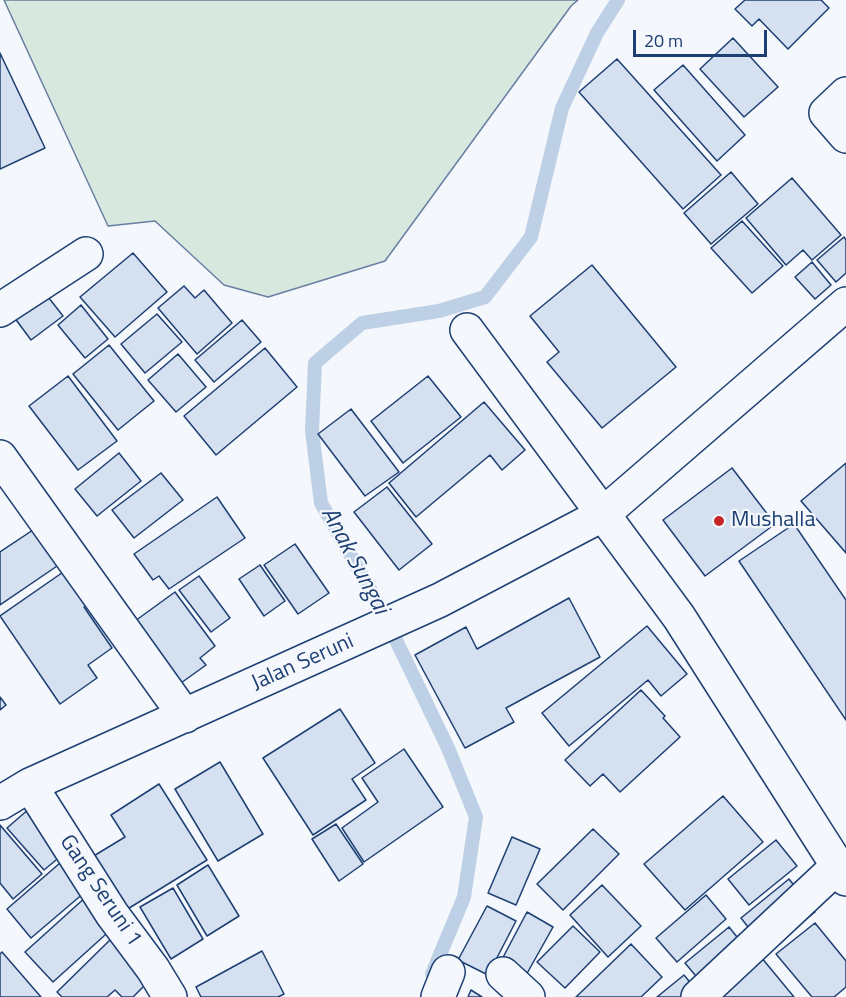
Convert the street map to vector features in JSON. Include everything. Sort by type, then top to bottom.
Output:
[{"type":"street","points":[[846,94],[826,113],[846,136]]},
{"type":"street","points":[[0,310],[86,254]]},
{"type":"street","name":"Jalan Seruni","points":[[0,803],[30,785],[440,600],[602,515],[846,304]]},
{"type":"street","points":[[466,330],[679,617],[842,873],[698,997]]},
{"type":"street","points":[[0,457],[185,716]]},
{"type":"street","name":"Gang Seruni 1","points":[[30,785],[112,914],[153,969],[170,997]]},
{"type":"street","points":[[503,974],[528,997]]},
{"type":"shaded area","points":[[4,0],[578,0],[571,6],[385,261],[268,297],[224,285],[155,221],[108,226]]},
{"type":"building","points":[[745,0],[821,0],[829,8],[788,49],[759,19],[752,26],[735,9]]},
{"type":"building","points":[[733,38],[778,87],[744,117],[700,69]]},
{"type":"building","points":[[0,53],[45,148],[0,169]]},
{"type":"building","points":[[617,59],[721,175],[683,209],[579,92]]},
{"type":"building","points":[[683,65],[745,135],[717,161],[654,90]]},
{"type":"building","points":[[731,172],[758,204],[711,244],[684,213]]},
{"type":"building","points":[[792,178],[841,235],[812,260],[803,250],[786,265],[746,218]]},
{"type":"building","points":[[742,221],[783,266],[752,293],[711,248]]},
{"type":"building","points":[[844,237],[846,240],[846,273],[836,282],[817,260]]},
{"type":"building","points":[[133,253],[167,292],[115,337],[80,297]]},
{"type":"building","points":[[812,262],[831,285],[815,299],[795,277]]},
{"type":"building","points":[[592,265],[676,367],[602,428],[547,362],[559,352],[530,316]]},
{"type":"building","points":[[184,286],[195,298],[204,290],[232,323],[197,354],[158,308]]},
{"type":"building","points":[[45,293],[63,316],[31,340],[14,317]]},
{"type":"building","points":[[81,305],[108,339],[85,358],[58,325]]},
{"type":"building","points":[[157,314],[182,342],[145,373],[121,344]]},
{"type":"building","points":[[242,320],[261,342],[214,382],[195,360]]},
{"type":"building","points":[[109,345],[154,401],[118,430],[73,374]]},
{"type":"building","points":[[265,348],[297,387],[216,455],[184,416]]},
{"type":"building","points":[[178,354],[206,387],[176,412],[148,380]]},
{"type":"building","points":[[68,376],[117,441],[78,470],[29,406]]},
{"type":"building","points":[[428,376],[461,417],[403,463],[371,421]]},
{"type":"building","points":[[484,402],[525,450],[502,470],[490,455],[416,517],[389,483]]},
{"type":"building","points":[[351,409],[399,472],[365,496],[318,434]]},
{"type":"building","points":[[119,453],[141,481],[97,516],[75,489]]},
{"type":"building","points":[[846,463],[846,553],[801,501]]},
{"type":"building","points":[[732,468],[775,524],[705,576],[663,520]]},
{"type":"building","points":[[161,473],[183,500],[134,538],[112,510]]},
{"type":"building","points":[[387,487],[432,544],[399,570],[354,512]]},
{"type":"building","points":[[217,497],[245,538],[169,589],[159,576],[153,580],[134,554]]},
{"type":"building","points":[[794,524],[846,600],[846,720],[739,561]]},
{"type":"building","points":[[39,526],[63,562],[0,605],[0,552]]},
{"type":"building","points":[[295,544],[329,593],[298,614],[264,565]]},
{"type":"building","points":[[260,565],[285,601],[264,616],[239,579]]},
{"type":"building","points":[[69,568],[92,601],[84,607],[112,648],[88,665],[97,678],[60,704],[0,616]]},
{"type":"building","points":[[199,576],[230,618],[211,632],[179,590]]},
{"type":"building","points":[[175,592],[215,646],[200,658],[206,665],[181,683],[135,621]]},
{"type":"building","points":[[569,598],[600,657],[506,708],[514,722],[465,748],[415,655],[466,627],[477,649]]},
{"type":"building","points":[[647,626],[687,674],[661,696],[648,680],[569,746],[542,713]]},
{"type":"building","points":[[641,690],[665,716],[663,718],[680,737],[620,792],[603,774],[590,786],[565,760]]},
{"type":"building","points":[[0,697],[6,705],[0,710]]},
{"type":"building","points":[[340,709],[375,763],[352,779],[366,800],[313,835],[263,758]]},
{"type":"building","points":[[404,749],[443,807],[364,862],[342,828],[378,802],[362,778]]},
{"type":"building","points":[[220,762],[263,834],[218,861],[175,789]]},
{"type":"building","points":[[159,784],[207,860],[126,910],[92,857],[125,837],[111,815]]},
{"type":"building","points":[[723,796],[763,842],[685,910],[644,864]]},
{"type":"building","points":[[30,808],[68,850],[44,870],[7,828]]},
{"type":"building","points":[[336,824],[363,864],[339,881],[312,839]]},
{"type":"building","points":[[0,825],[42,874],[13,899],[0,883]]},
{"type":"building","points":[[593,829],[619,854],[563,910],[537,884]]},
{"type":"building","points":[[512,837],[540,849],[516,905],[488,893]]},
{"type":"building","points":[[776,840],[797,866],[749,905],[728,879]]},
{"type":"building","points":[[60,863],[85,892],[31,938],[7,909]]},
{"type":"building","points":[[208,865],[239,916],[207,936],[177,885]]},
{"type":"building","points":[[789,879],[815,912],[767,951],[741,918]]},
{"type":"building","points":[[602,885],[641,926],[608,957],[570,915]]},
{"type":"building","points":[[173,888],[203,939],[171,959],[140,907]]},
{"type":"building","points":[[706,895],[726,919],[677,962],[656,938]]},
{"type":"building","points":[[87,896],[115,926],[53,982],[25,952]]},
{"type":"building","points":[[487,906],[516,921],[488,975],[458,960]]},
{"type":"building","points":[[527,912],[553,927],[525,977],[500,963]]},
{"type":"building","points":[[815,923],[846,961],[846,987],[834,997],[812,997],[776,954]]},
{"type":"building","points":[[573,926],[600,952],[565,988],[537,962]]},
{"type":"building","points":[[729,927],[749,952],[706,988],[685,963]]},
{"type":"building","points":[[112,938],[152,978],[133,997],[122,997],[115,990],[107,997],[62,997],[57,992]]},
{"type":"building","points":[[631,944],[662,977],[641,997],[576,997]]},
{"type":"building","points":[[262,951],[284,994],[278,997],[201,997],[196,987]]},
{"type":"building","points":[[2,952],[41,997],[0,997],[0,954]]},
{"type":"building","points":[[761,957],[794,997],[718,997]]},
{"type":"building","points":[[684,975],[702,997],[657,997]]},
{"type":"building","points":[[471,990],[482,997],[468,997]]},
{"type":"waterway","name":"Anak Sungai","points":[[432,974],[464,897],[476,817],[448,748],[380,607],[321,503],[312,431],[315,363],[362,323],[439,311],[485,297],[531,237],[562,108],[597,33],[618,0]]},
{"type":"place","name":"Mushalla","points":[[719,521]]}]
